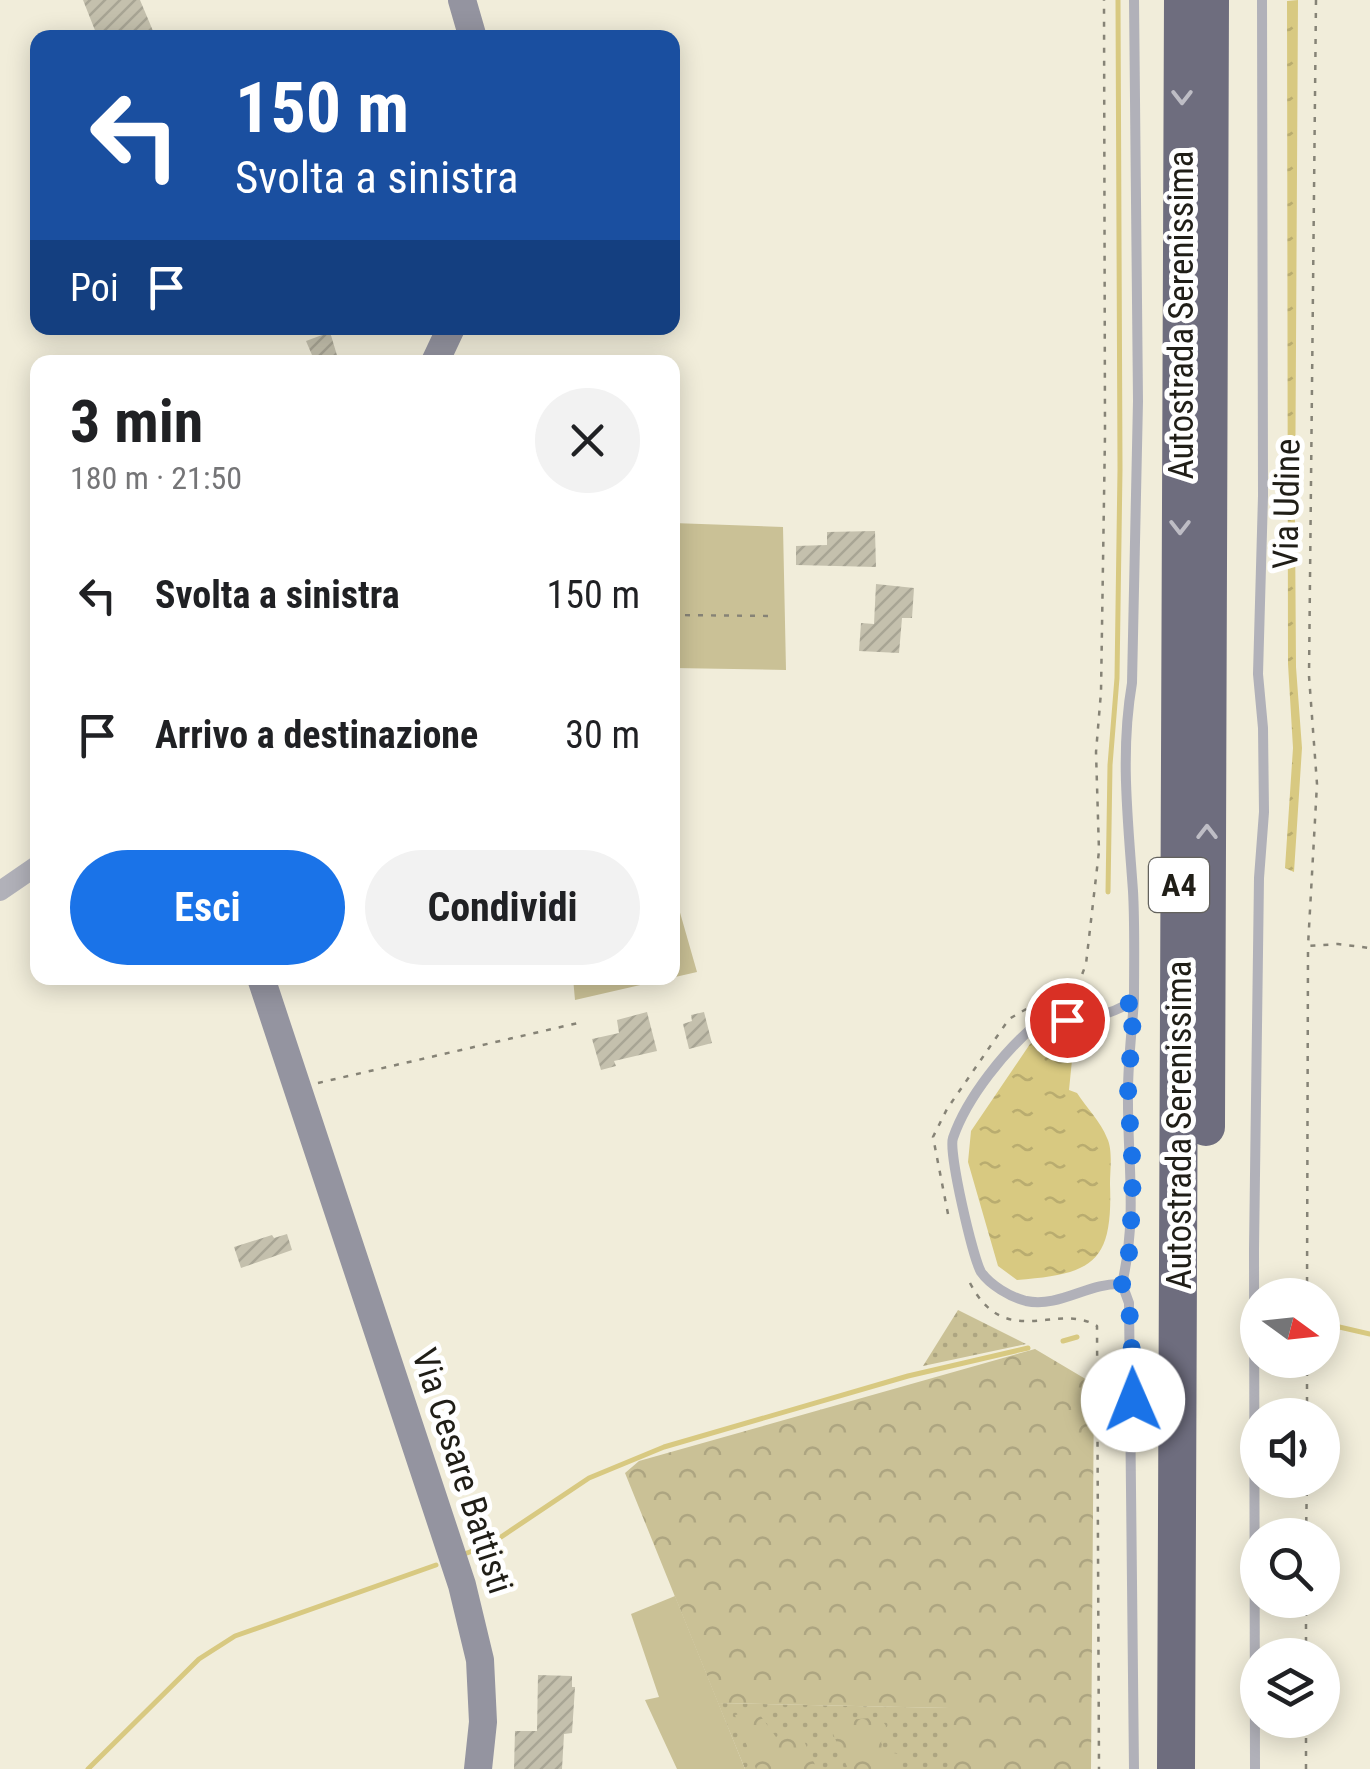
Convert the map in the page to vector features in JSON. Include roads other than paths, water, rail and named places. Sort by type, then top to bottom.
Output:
[{"type":"highway","name":"Autostrada Serenissima","points":[[1176,1769],[1183,0]]},
{"type":"highway","name":"Autostrada Serenissima","points":[[1202,1769],[1210,0]]},
{"type":"street","points":[[462,0],[471,30]]},
{"type":"street","points":[[0,892],[30,871]]},
{"type":"street","name":"Via Cesare Battisti","points":[[263,985],[462,1584],[480,1660],[483,1722],[478,1769]]},
{"type":"lane","points":[[1134,0],[1138,401],[1132,683],[1125,723],[1125,809],[1134,898],[1134,1000],[1128,1093],[1133,1172],[1130,1248],[1122,1284],[1131,1321],[1134,1769]]},
{"type":"lane","points":[[1255,1769],[1254,1248],[1259,878],[1264,812],[1258,674],[1263,496],[1262,0]]},
{"type":"lane","points":[[1122,1284],[1111,1283],[1051,1302],[1024,1300],[1000,1290],[981,1271],[952,1161],[952,1142],[999,1060],[1039,1022],[1096,1018],[1134,1000]]},
{"type":"water","points":[[1298,0],[1295,520],[1296,667],[1302,748],[1294,872],[1285,868],[1293,748],[1288,664],[1287,1]]},
{"type":"water","points":[[1045,1035],[1058,1038],[1073,1050],[1069,1090],[1077,1093],[1109,1143],[1110,1211],[1102,1248],[1081,1268],[1017,1280],[998,1266],[968,1162],[971,1131],[1030,1044]]},
{"type":"waterway","points":[[1108,892],[1120,469],[1118,0]]},
{"type":"waterway","points":[[1340,1327],[1370,1334]]},
{"type":"waterway","points":[[1063,1341],[1077,1337]]},
{"type":"waterway","points":[[467,1553],[489,1545],[589,1478],[664,1447],[908,1376],[1028,1348]]},
{"type":"waterway","points":[[88,1769],[199,1659],[235,1636],[436,1565]]}]
